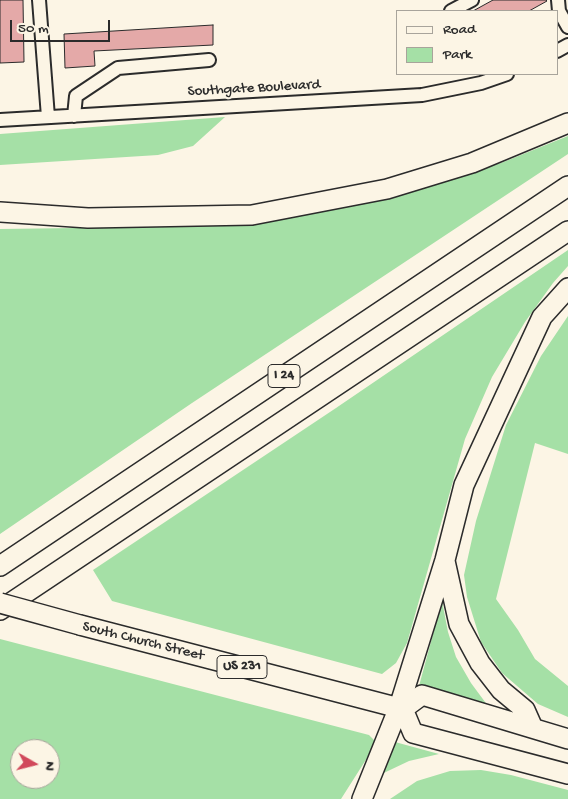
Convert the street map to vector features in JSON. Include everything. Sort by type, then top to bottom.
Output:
[{"type":"highway","points":[[0,212],[88,218],[252,215],[387,189],[472,164],[568,123]]},
{"type":"highway","name":"I 24","points":[[0,566],[568,186]]},
{"type":"highway","name":"I 24","points":[[0,610],[568,231]]},
{"type":"highway","points":[[362,799],[401,708],[445,560],[464,485],[542,317],[568,288]]},
{"type":"highway","points":[[445,560],[459,624],[480,663],[501,690],[525,710],[533,728]]},
{"type":"highway","name":"South Church Street","points":[[0,603],[401,708]]},
{"type":"highway","points":[[401,708],[422,695],[568,738]]},
{"type":"highway","points":[[401,708],[413,733],[568,774]]},
{"type":"street","points":[[39,0],[48,117]]},
{"type":"street","points":[[453,10],[472,0]]},
{"type":"street","points":[[558,8],[568,28]]},
{"type":"street","points":[[74,116],[76,96],[118,68],[209,60]]},
{"type":"street","name":"Southgate Boulevard","points":[[0,120],[422,95],[480,83],[505,75]]},
{"type":"green space","points":[[225,117],[193,146],[158,155],[0,165],[0,134]]},
{"type":"green space","points":[[568,136],[568,154],[192,403],[0,534],[0,229],[150,227],[276,218],[416,188],[501,163]]},
{"type":"green space","points":[[568,250],[568,266],[553,283],[525,322],[492,377],[465,439],[407,643],[396,663],[382,674],[112,601],[93,570]]},
{"type":"green space","points":[[568,316],[568,454],[535,443],[496,599],[518,630],[535,659],[568,686],[568,717],[538,704],[502,673],[481,642],[467,597],[464,575],[476,521],[506,425],[541,356]]},
{"type":"green space","points":[[442,601],[448,632],[456,657],[471,683],[488,706],[419,686]]},
{"type":"green space","points":[[0,639],[369,735],[375,741],[374,747],[341,799],[0,799]]},
{"type":"green space","points":[[395,742],[439,754],[409,761],[369,780]]},
{"type":"green space","points":[[481,770],[511,775],[568,790],[568,799],[390,799],[417,781],[450,771]]},
{"type":"building","points":[[0,0],[23,0],[24,62],[0,63]]},
{"type":"building","points":[[493,0],[547,1],[531,10],[475,10]]},
{"type":"building","points":[[213,25],[213,45],[94,51],[95,66],[65,68],[64,34]]}]
